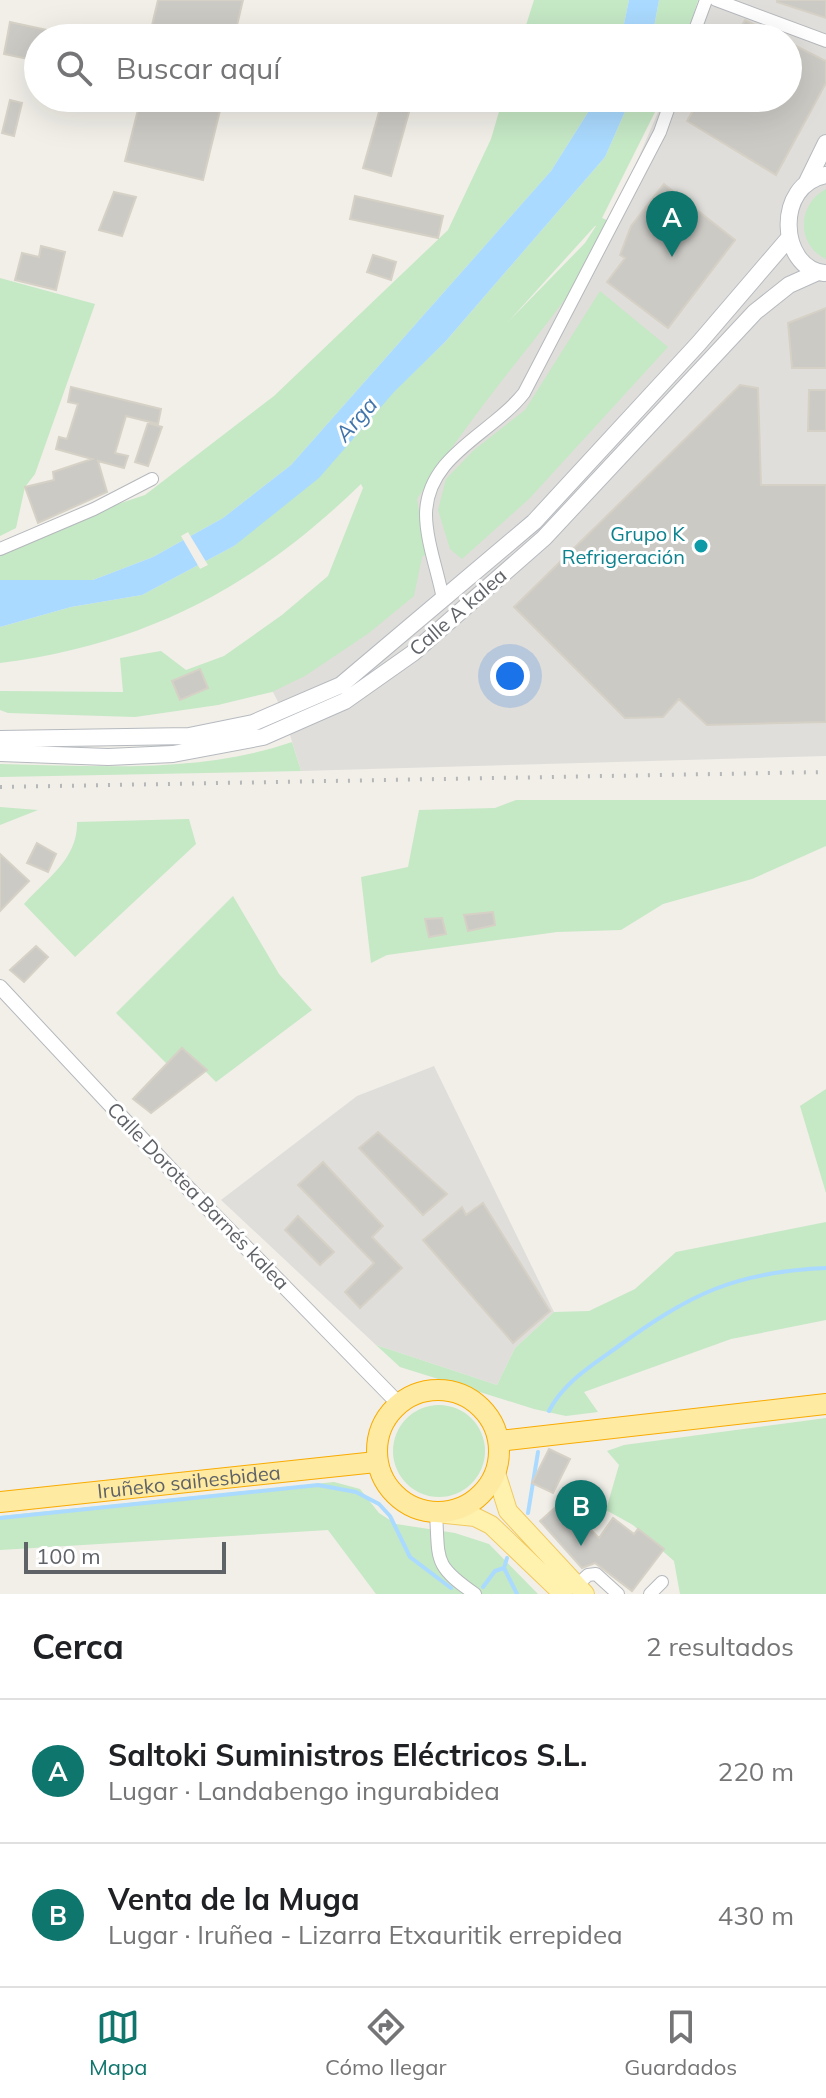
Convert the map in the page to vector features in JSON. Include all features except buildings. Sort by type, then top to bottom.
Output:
[{"type":"highway","points":[[440,1390],[460,1394],[478,1405],[492,1421],[499,1441],[496,1473],[486,1490],[472,1503],[455,1511],[436,1513],[415,1509],[397,1498],[384,1482],[376,1462],[380,1429],[398,1403],[419,1392],[440,1390]]},
{"type":"highway","points":[[499,1441],[826,1404]]},
{"type":"highway","name":"Iruñeko saihesbidea","points":[[0,1502],[376,1462]]},
{"type":"main road","points":[[822,273],[793,249],[789,238],[790,204],[806,185],[826,143]]},
{"type":"main road","points":[[806,185],[826,175]]},
{"type":"main road","name":"Calle A kalea","points":[[0,739],[189,736],[253,723],[341,685],[534,522],[699,343],[789,238]]},
{"type":"main road","name":"Calle A kalea","points":[[0,753],[108,757],[173,754],[263,737],[345,701],[413,653],[544,538],[755,312],[789,285],[822,273]]},
{"type":"main road","points":[[496,1473],[500,1495],[508,1511],[575,1591]]},
{"type":"main road","points":[[436,1513],[475,1517],[491,1525],[575,1591]]},
{"type":"street","points":[[697,24],[706,0]]},
{"type":"street","points":[[716,0],[780,24]]},
{"type":"street","points":[[802,32],[826,41]]},
{"type":"street","points":[[443,599],[426,516],[436,475],[453,456],[512,408],[524,393],[660,132],[667,112]]},
{"type":"street","points":[[0,549],[94,509],[152,479]]},
{"type":"street","name":"Calle Dorotea Barnés kalea","points":[[0,987],[178,1178],[398,1403]]},
{"type":"street","points":[[436,1513],[438,1560],[448,1575],[475,1594]]},
{"type":"street","points":[[575,1591],[588,1575],[596,1574],[618,1594]]},
{"type":"street","points":[[650,1594],[662,1582]]},
{"type":"shaded area","points":[[699,0],[826,0],[826,756],[301,771],[283,712],[257,660],[334,610],[611,222],[658,112],[802,112],[802,24],[692,24]]},
{"type":"shaded area","points":[[434,1066],[554,1312],[515,1348],[497,1385],[376,1345],[221,1200],[357,1096]]},
{"type":"green space","points":[[534,0],[629,0],[624,24],[526,24]]},
{"type":"green space","points":[[659,0],[698,0],[690,24],[655,24]]},
{"type":"green space","points":[[499,112],[588,112],[551,171],[291,465],[223,518],[153,557],[93,580],[0,580],[0,543],[145,495],[274,396],[448,230],[491,139]]},
{"type":"green space","points":[[625,112],[655,112],[602,218],[614,223],[596,255],[417,499],[426,554],[422,557],[414,596],[369,633],[305,676],[272,692],[218,705],[135,717],[8,713],[0,710],[0,691],[123,692],[120,658],[161,651],[186,670],[224,656],[282,615],[328,576],[363,488],[361,484],[281,552],[197,605],[152,625],[104,641],[0,663],[0,627],[71,607],[142,595],[234,546],[445,342],[605,157]],"holes":[[[595,226],[596,226],[585,243],[508,322]]]},
{"type":"green space","points":[[826,189],[826,259],[809,244],[804,224],[810,204]]},
{"type":"green space","points":[[0,278],[95,304],[35,474],[25,487],[16,528],[0,536]]},
{"type":"green space","points":[[600,291],[668,347],[529,499],[462,559],[450,549],[438,510],[446,479],[474,450],[525,410]]},
{"type":"green space","points":[[292,742],[301,771],[0,777],[0,764],[184,764],[257,752]]},
{"type":"green space","points":[[516,800],[826,800],[826,846],[752,879],[663,904],[621,930],[557,932],[387,955],[371,963],[361,877],[408,867],[419,810],[495,808]]},
{"type":"green space","points":[[0,807],[38,810],[0,825]]},
{"type":"green space","points":[[189,819],[196,844],[75,957],[24,904],[67,857],[76,835],[77,822]]},
{"type":"green space","points":[[233,896],[279,974],[312,1010],[216,1082],[183,1049],[167,1064],[116,1013]]},
{"type":"green space","points":[[826,1089],[826,1193],[800,1106]]},
{"type":"green space","points":[[826,1222],[826,1320],[731,1339],[584,1392],[598,1412],[566,1416],[534,1409],[400,1367],[376,1345],[497,1385],[515,1348],[554,1312],[589,1311],[635,1289],[676,1252]]},
{"type":"green space","points":[[439,1405],[457,1408],[472,1418],[482,1433],[485,1451],[482,1469],[472,1484],[457,1494],[439,1497],[421,1494],[406,1484],[396,1469],[393,1451],[396,1433],[406,1418],[421,1408]]},
{"type":"green space","points":[[826,1418],[826,1594],[680,1594],[674,1561],[633,1525],[606,1510],[619,1465],[607,1451],[624,1445]]},
{"type":"green space","points":[[334,1482],[360,1489],[379,1513],[396,1524],[455,1533],[489,1544],[538,1594],[376,1594],[328,1530],[0,1550],[0,1516]]},
{"type":"water","points":[[629,0],[659,0],[655,24],[624,24]]},
{"type":"water","name":"Arga","points":[[588,112],[625,112],[605,157],[445,342],[394,392],[319,478],[234,546],[142,595],[71,607],[0,627],[0,580],[93,580],[153,557],[223,518],[291,465],[551,171]]},
{"type":"pier","points":[[188,532],[208,565],[200,569],[181,536]]},
{"type":"waterway","points":[[549,1411],[570,1383],[588,1368],[642,1329],[691,1300],[739,1281],[794,1270],[826,1268]]},
{"type":"waterway","points":[[528,1513],[538,1452]]},
{"type":"waterway","points":[[0,1518],[318,1485],[356,1492],[379,1504],[390,1516],[410,1557],[451,1588]]},
{"type":"waterway","points":[[507,1558],[504,1568],[517,1594]]},
{"type":"waterway","points":[[483,1587],[495,1571],[504,1568]]},
{"type":"railway","points":[[0,787],[826,772]]},
{"type":"place","name":"Saltoki Suministros Eléctricos S.L.","points":[[672,257]]},
{"type":"place","name":"Grupo K Refrigeración","points":[[701,546]]},
{"type":"place","name":"Venta de la Muga","points":[[581,1546]]}]
